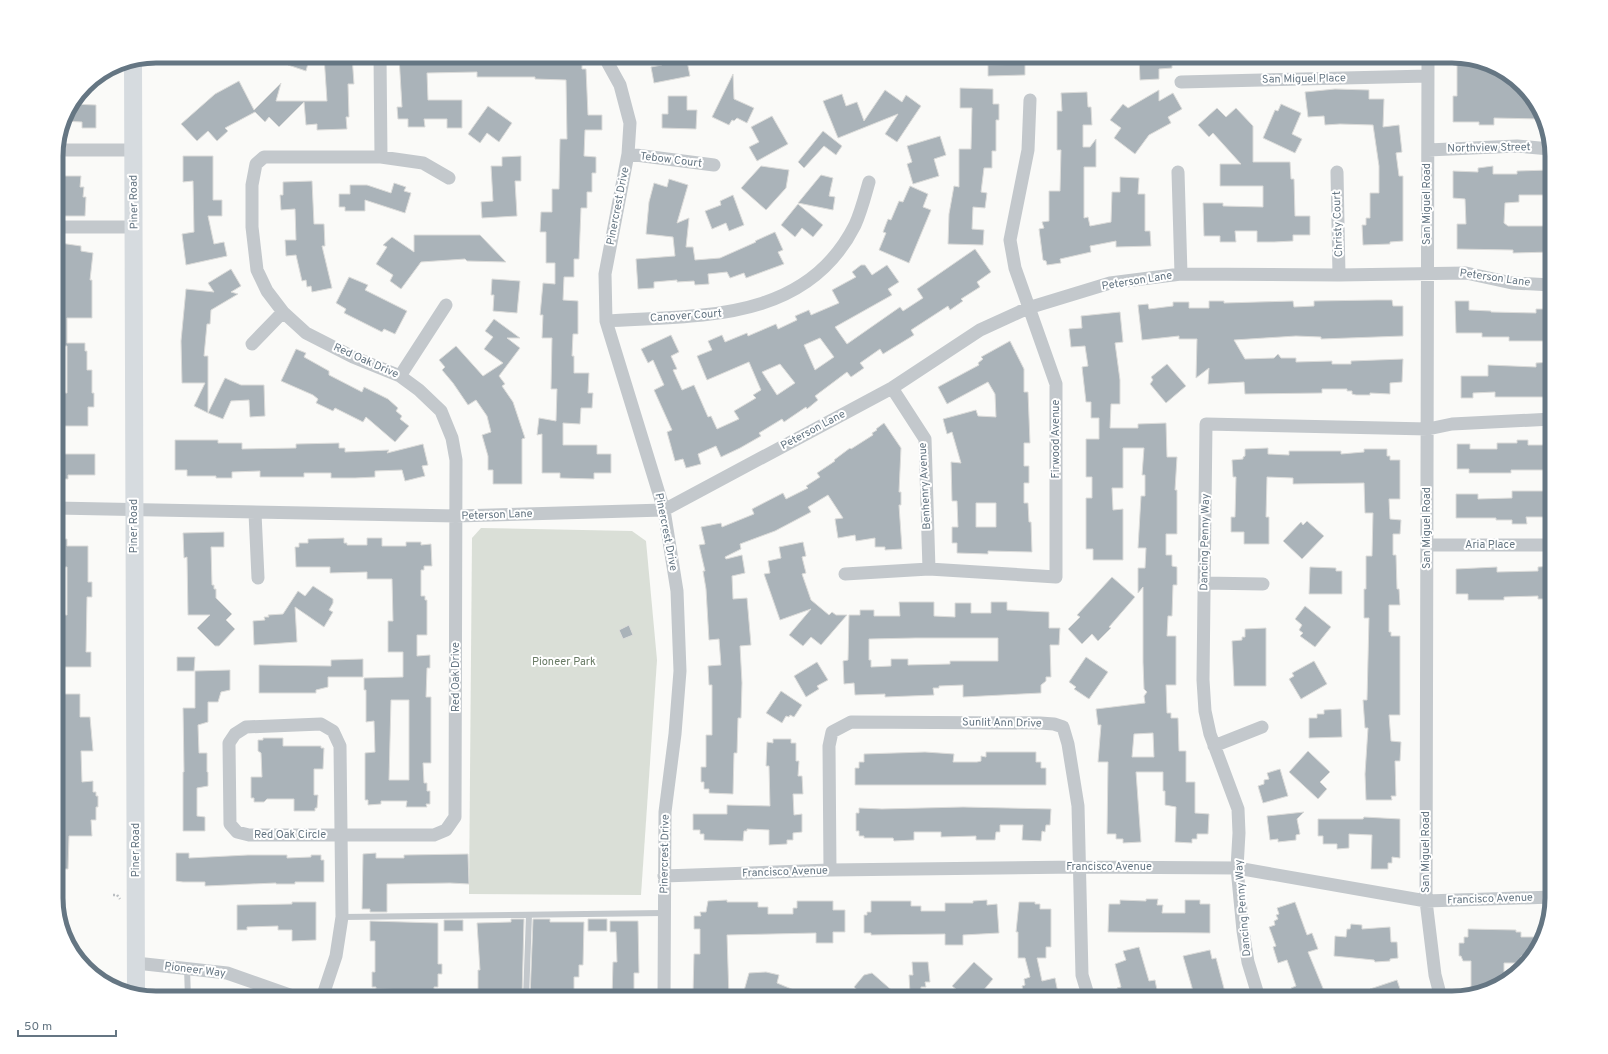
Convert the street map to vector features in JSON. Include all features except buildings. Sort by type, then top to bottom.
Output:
[{"type":"main road","name":"Piner Road","points":[[133,66],[136,988]]},
{"type":"street","points":[[380,63],[381,157]]},
{"type":"street","name":"Pinercrest Drive","points":[[608,63],[620,85],[630,123],[628,154],[605,274],[606,321],[664,510],[677,591],[680,671],[675,734],[665,812],[664,991]]},
{"type":"street","name":"San Miguel Road","points":[[1428,63],[1426,901],[1434,975],[1439,991]]},
{"type":"street","name":"San Miguel Place","points":[[1181,82],[1428,76]]},
{"type":"street","name":"Firwood Avenue","points":[[845,574],[928,569],[1056,577],[1056,384],[1015,268],[1010,240],[1028,150],[1030,100]]},
{"type":"street","name":"Northview Street","points":[[1428,150],[1517,146],[1544,148]]},
{"type":"street","points":[[63,150],[133,150]]},
{"type":"street","name":"Tebow Court","points":[[628,154],[714,165]]},
{"type":"street","name":"Red Oak Drive","points":[[342,835],[434,835],[446,830],[455,817],[456,460],[450,432],[441,411],[420,390],[400,376],[306,333],[283,312],[267,290],[257,270],[252,227],[252,185],[256,164],[264,158],[381,157],[423,163],[449,178]]},
{"type":"street","points":[[1178,172],[1181,274]]},
{"type":"street","name":"Christy Court","points":[[1337,172],[1339,275]]},
{"type":"street","name":"Canover Court","points":[[606,321],[724,314],[778,299],[810,280],[835,255],[855,225],[869,182]]},
{"type":"street","points":[[63,227],[134,227]]},
{"type":"street","name":"Peterson Lane","points":[[63,508],[456,516],[664,510],[892,388],[980,330],[1028,308],[1110,283],[1181,274],[1339,275],[1466,273],[1512,283],[1545,285]]},
{"type":"street","points":[[400,376],[446,305]]},
{"type":"street","points":[[252,344],[283,312]]},
{"type":"street","name":"Benhenry Avenue","points":[[892,388],[925,439],[928,569]]},
{"type":"street","name":"Dancing Penny Way","points":[[1257,991],[1248,962],[1237,868],[1239,833],[1238,809],[1214,746],[1205,710],[1204,583],[1206,424],[1428,429],[1452,424],[1545,419]]},
{"type":"street","points":[[255,513],[258,578]]},
{"type":"street","name":"Aria Place","points":[[1427,545],[1545,545]]},
{"type":"street","points":[[1204,583],[1263,584]]},
{"type":"street","name":"Sunlit Ann Drive","points":[[830,870],[829,746],[832,732],[851,722],[1040,722],[1063,727],[1068,744],[1078,806],[1082,975],[1087,991]]},
{"type":"street","name":"Red Oak Circle","points":[[324,991],[336,956],[342,917],[342,835],[340,746],[333,731],[321,724],[246,727],[234,734],[229,743],[230,824],[237,832],[249,835],[342,835]]},
{"type":"street","points":[[1214,746],[1262,727]]},
{"type":"street","name":"Francisco Avenue","points":[[664,876],[830,870],[1079,867],[1237,868],[1426,901],[1545,897]]},
{"type":"street","name":"Pioneer Way","points":[[136,963],[227,973],[278,991]]},
{"type":"lane","points":[[342,917],[664,913]]},
{"type":"lane","points":[[526,991],[530,915]]},
{"type":"lane","points":[[188,969],[188,991]]},
{"type":"green space","name":"Pioneer Park","points":[[481,528],[632,531],[646,541],[657,660],[641,895],[469,894],[472,538]]}]
